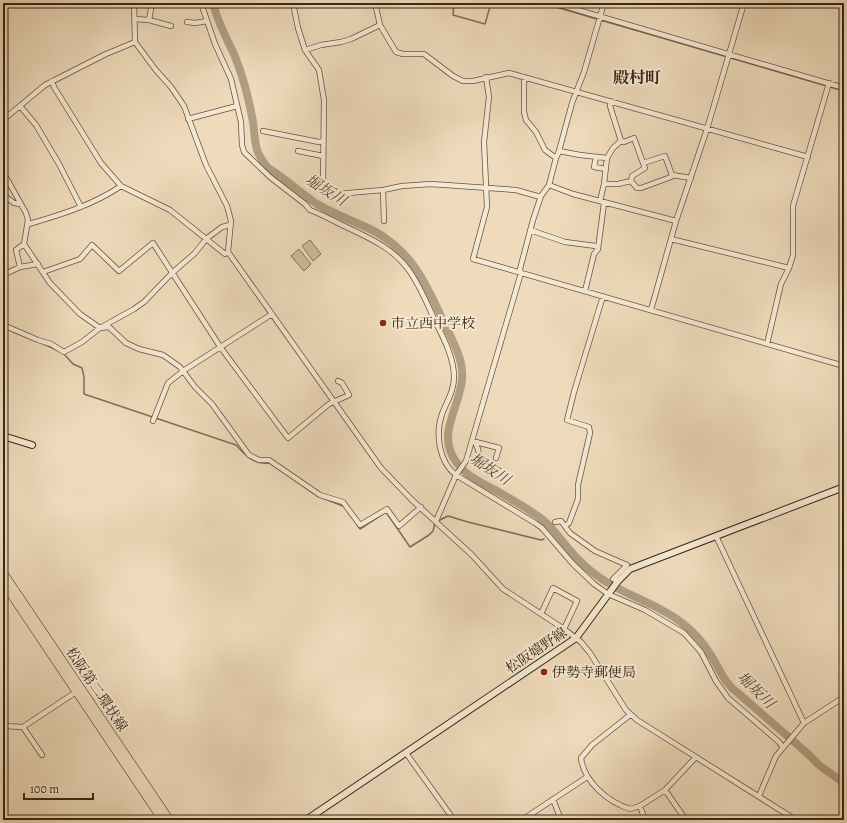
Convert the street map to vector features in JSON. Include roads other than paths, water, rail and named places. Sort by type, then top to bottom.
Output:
[{"type":"main road","points":[[3,436],[32,445]]},
{"type":"main road","name":"松阪嬉野線","points":[[306,820],[576,638],[582,632],[618,581],[630,569],[844,487]]},
{"type":"main road","name":"松阪第二環状線","points":[[3,572],[170,820]]},
{"type":"main road","name":"松阪第二環状線","points":[[3,583],[162,820]]},
{"type":"street","points":[[134,3],[135,42],[155,69],[171,87],[184,106],[206,165],[228,206],[231,221],[228,252],[382,468],[412,500],[472,555],[503,589],[576,638],[590,653],[620,702],[630,715],[796,820]]},
{"type":"street","points":[[149,20],[152,3]]},
{"type":"street","points":[[201,3],[215,44],[231,79],[241,122],[242,145],[244,152],[270,177],[305,204],[310,210],[369,238],[389,250],[404,264],[418,285],[444,339],[452,363],[454,384],[450,398],[442,415],[439,433],[444,459],[450,470],[539,525],[573,564],[594,584],[608,594],[646,610],[684,634],[701,652],[716,681],[728,698],[784,747]]},
{"type":"street","points":[[293,3],[298,28],[306,50],[319,70],[324,100],[324,189],[337,194],[431,184],[516,190],[541,196]]},
{"type":"street","points":[[375,3],[380,25],[392,48],[398,53],[424,54],[460,80],[470,81],[509,73],[808,157]]},
{"type":"street","points":[[554,3],[729,56],[844,88]]},
{"type":"street","points":[[437,522],[457,474],[466,461],[474,441],[520,273],[530,230],[541,196],[549,185],[572,102],[577,92],[604,3]]},
{"type":"street","points":[[651,310],[676,221],[707,128],[744,3]]},
{"type":"street","points":[[839,3],[844,5]]},
{"type":"street","points":[[135,19],[149,20],[171,26]]},
{"type":"street","points":[[186,22],[195,23],[207,21]]},
{"type":"street","points":[[306,50],[321,45],[350,39],[380,25]]},
{"type":"street","points":[[3,120],[45,85],[135,42]]},
{"type":"street","points":[[486,77],[489,97],[484,135],[487,207],[473,259],[844,366]]},
{"type":"street","points":[[524,77],[524,112],[526,120],[536,132],[545,150],[556,158]]},
{"type":"street","points":[[52,81],[54,87],[101,163],[121,186],[170,210],[225,254],[228,252]]},
{"type":"street","points":[[767,344],[781,284],[789,268],[793,255],[793,206],[829,85]]},
{"type":"street","points":[[611,101],[610,106],[621,141]]},
{"type":"street","points":[[20,106],[36,125],[59,164],[81,207]]},
{"type":"street","points":[[188,119],[237,106]]},
{"type":"street","points":[[263,131],[319,142],[324,141]]},
{"type":"street","points":[[585,291],[594,254],[598,249],[607,158],[613,148],[621,141],[624,142],[634,138],[645,168],[632,176],[631,181]]},
{"type":"street","points":[[298,151],[323,156]]},
{"type":"street","points":[[559,151],[607,158]]},
{"type":"street","points":[[643,164],[665,156],[672,175]]},
{"type":"street","points":[[596,157],[594,167],[606,169]]},
{"type":"street","points":[[3,172],[26,213],[29,224],[24,244],[16,250],[20,267]]},
{"type":"street","points":[[631,181],[637,188],[641,188],[672,175],[691,178]]},
{"type":"street","points":[[604,184],[618,184],[631,181]]},
{"type":"street","points":[[549,185],[573,194],[676,221]]},
{"type":"street","points":[[29,224],[81,207],[108,195],[121,186]]},
{"type":"street","points":[[383,190],[384,221]]},
{"type":"street","points":[[3,195],[14,203],[20,204]]},
{"type":"street","points":[[3,325],[51,344],[64,352],[82,342],[100,328],[144,302],[172,273],[195,254],[206,239],[222,227],[230,225]]},
{"type":"street","points":[[530,230],[565,242],[596,246],[598,249]]},
{"type":"street","points":[[671,238],[789,268]]},
{"type":"street","points":[[43,272],[80,259],[92,245],[119,271],[153,243],[222,348],[288,438],[329,404],[349,395],[342,383],[338,381]]},
{"type":"street","points":[[24,244],[50,283],[80,314],[100,328],[109,327],[126,343],[139,349],[163,355],[180,367],[195,387],[212,404],[249,455],[259,460],[269,460],[320,495],[343,502],[360,525],[387,509],[399,526],[421,507]]},
{"type":"street","points":[[3,275],[20,267],[38,264]]},
{"type":"street","points":[[565,526],[569,523],[578,499],[578,485],[590,433],[589,427],[567,420],[603,296]]},
{"type":"street","points":[[153,421],[168,383],[183,371],[222,348],[272,314]]},
{"type":"street","points":[[474,441],[479,455]]},
{"type":"street","points":[[474,441],[499,448],[496,458]]},
{"type":"street","points":[[555,522],[561,521],[570,533],[595,551],[627,564],[614,579],[618,581]]},
{"type":"street","points":[[716,536],[804,723]]},
{"type":"street","points":[[540,614],[553,588],[577,602],[564,629]]},
{"type":"street","points":[[3,726],[23,727],[76,692]]},
{"type":"street","points":[[759,796],[776,756],[804,723],[844,697]]},
{"type":"street","points":[[630,715],[592,745],[582,756],[581,760],[587,776],[599,790],[612,801],[630,809],[640,806],[665,790],[696,757]]},
{"type":"street","points":[[23,727],[42,755]]},
{"type":"street","points":[[406,753],[454,820]]},
{"type":"street","points":[[522,820],[587,776]]},
{"type":"street","points":[[665,790],[686,820]]},
{"type":"street","points":[[553,799],[561,820]]},
{"type":"street","points":[[640,806],[645,820]]},
{"type":"waterway","name":"堀坂川","points":[[213,3],[219,23],[234,54],[243,79],[248,96],[257,151],[263,162],[268,168],[317,204],[331,212],[376,232],[389,241],[410,261],[426,284],[460,358],[462,379],[450,421],[448,442],[451,453],[461,468],[470,476],[521,505],[543,520],[586,567],[609,584],[662,610],[686,627],[706,648],[734,690],[820,766],[844,783]]},
{"type":"waterway","points":[[454,3],[453,15],[485,24],[491,3]]},
{"type":"waterway","points":[[542,3],[844,91]]},
{"type":"waterway","points":[[824,3],[844,9]]},
{"type":"waterway","points":[[13,332],[26,337]]},
{"type":"waterway","points":[[39,342],[61,352]]},
{"type":"waterway","points":[[64,354],[73,364],[82,368],[84,377],[84,394],[236,445],[251,459],[259,463],[270,463],[313,493]]},
{"type":"waterway","points":[[317,496],[343,506]]},
{"type":"waterway","points":[[357,525],[360,529],[386,512],[410,547],[429,535],[433,531],[435,523]]},
{"type":"waterway","points":[[438,521],[448,516],[541,540],[544,539]]},
{"type":"place","name":"市立西中学校","points":[[383,323]]},
{"type":"place","name":"伊勢寺郵便局","points":[[544,672]]},
{"type":"district","name":"殿村町","points":[[637,77]]}]
